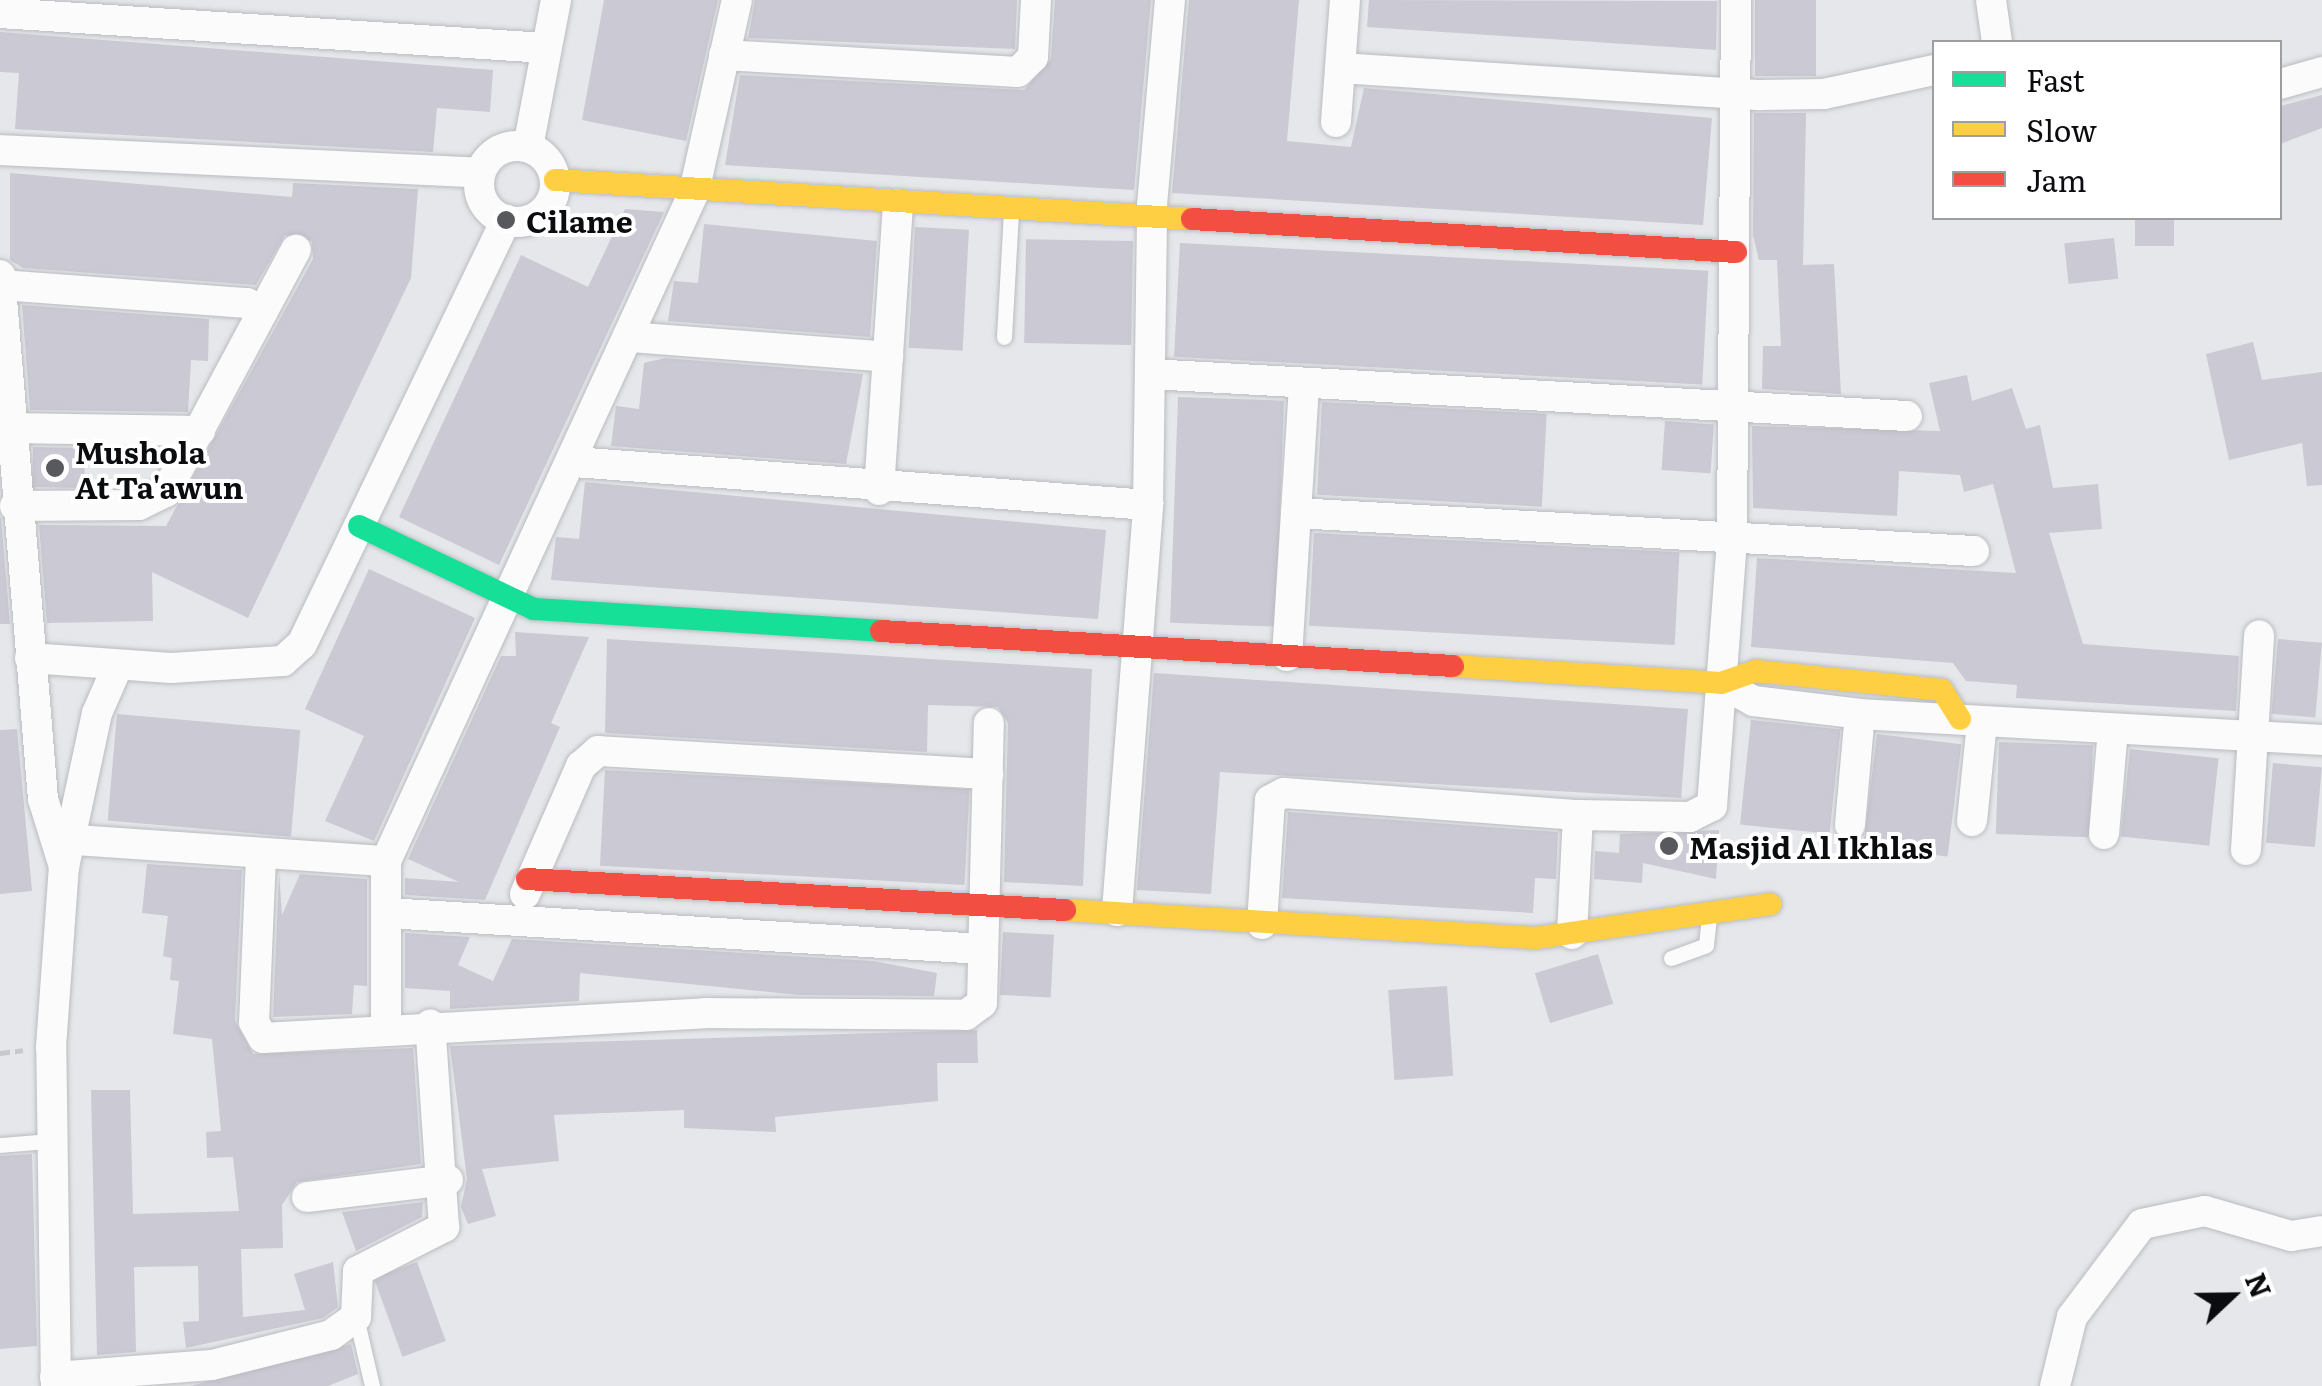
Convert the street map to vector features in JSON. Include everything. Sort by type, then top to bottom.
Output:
[{"type":"street","points":[[556,0],[528,147],[555,180],[1011,212],[1736,252]]},
{"type":"street","points":[[386,1026],[386,861],[511,601],[694,192],[736,0]]},
{"type":"street","points":[[724,55],[1018,72],[1033,57],[1036,0]]},
{"type":"street","points":[[1116,911],[1148,506],[1152,220],[1170,0]]},
{"type":"street","points":[[1336,122],[1344,0]]},
{"type":"street","points":[[1262,924],[1270,800],[1284,793],[1578,815],[1690,817],[1712,806],[1732,541],[1740,92],[1736,0]]},
{"type":"street","points":[[1991,0],[1997,40]]},
{"type":"street","points":[[0,14],[546,48]]},
{"type":"street","points":[[1340,68],[1824,94],[1932,70]]},
{"type":"street","points":[[2282,83],[2322,72]]},
{"type":"street","points":[[506,220],[483,202],[480,173],[499,150],[528,147]]},
{"type":"street","points":[[0,150],[480,173]]},
{"type":"street","points":[[30,658],[116,670],[283,661],[302,644],[506,220],[546,208],[555,180]]},
{"type":"street","points":[[879,490],[898,205]]},
{"type":"street","points":[[15,506],[155,501],[200,431],[296,250]]},
{"type":"street","points":[[0,275],[15,506],[43,800],[70,853]]},
{"type":"street","points":[[1,285],[248,303],[263,312]]},
{"type":"street","points":[[630,337],[888,358]]},
{"type":"street","points":[[1150,374],[1735,410],[1907,416]]},
{"type":"street","points":[[1288,656],[1304,385]]},
{"type":"street","points":[[9,428],[200,431]]},
{"type":"street","points":[[574,462],[879,490],[1148,506]]},
{"type":"street","points":[[1296,513],[1732,541],[1974,551]]},
{"type":"street","points":[[360,526],[511,601],[1721,683],[1756,671],[1942,690],[1971,721],[1972,822]]},
{"type":"street","points":[[2246,850],[2259,635]]},
{"type":"street","points":[[116,670],[97,713],[70,853],[49,1141],[56,1381],[138,1378],[286,1348],[356,1318],[358,1271],[438,1236],[448,1180],[430,1024]]},
{"type":"street","points":[[1721,683],[1753,701],[1860,714],[2322,740]]},
{"type":"street","points":[[1850,825],[1860,714]]},
{"type":"street","points":[[261,856],[258,1033],[430,1024],[966,1014],[982,1002],[980,904],[989,723]]},
{"type":"street","points":[[2104,834],[2113,730]]},
{"type":"street","points":[[523,917],[526,879],[581,766],[598,751],[988,774]]},
{"type":"street","points":[[1572,934],[1578,815]]},
{"type":"street","points":[[70,853],[386,861]]},
{"type":"street","points":[[526,879],[1116,911],[1262,924],[1572,934],[1707,910],[1770,904]]},
{"type":"street","points":[[934,945],[980,904]]},
{"type":"street","points":[[387,913],[523,917],[982,949]]},
{"type":"street","points":[[307,1196],[448,1180]]},
{"type":"street","points":[[2055,1386],[2072,1317],[2142,1224],[2205,1211],[2291,1236],[2322,1231]]},
{"type":"lane","points":[[1004,337],[1011,212]]},
{"type":"lane","points":[[1671,958],[1712,938],[1707,910]]},
{"type":"lane","points":[[0,1145],[49,1141]]},
{"type":"lane","points":[[356,1318],[372,1386]]},
{"type":"building","points":[[604,0],[718,0],[686,141],[582,120]]},
{"type":"building","points":[[755,0],[1017,0],[1015,49],[748,38]]},
{"type":"building","points":[[1055,0],[1151,0],[1134,190],[725,165],[740,75],[1024,90],[1051,59]]},
{"type":"building","points":[[1189,0],[1299,0],[1287,141],[1351,147],[1364,88],[1712,118],[1703,225],[1172,193]]},
{"type":"building","points":[[1369,0],[1717,1],[1716,50],[1367,27]]},
{"type":"building","points":[[1755,0],[1816,0],[1816,76],[1755,76]]},
{"type":"building","points":[[0,32],[493,70],[490,112],[437,108],[433,152],[15,129],[19,73],[0,72]]},
{"type":"building","points":[[2322,95],[2322,128],[2282,143],[2282,105]]},
{"type":"building","points":[[1754,113],[1806,113],[1803,265],[1834,264],[1841,394],[1762,389],[1763,346],[1781,346],[1777,260],[1759,260],[1753,235]]},
{"type":"building","points":[[10,173],[292,197],[293,183],[418,189],[411,278],[248,618],[152,572],[153,621],[47,623],[39,525],[166,526],[313,259],[312,241],[285,235],[256,285],[23,268],[10,260]]},
{"type":"building","points":[[625,209],[664,212],[499,565],[399,517],[521,255],[588,287]]},
{"type":"building","points":[[2135,220],[2174,220],[2174,246],[2135,246]]},
{"type":"building","points":[[704,224],[877,241],[870,337],[668,321],[674,281],[698,283]]},
{"type":"building","points":[[915,227],[969,230],[963,351],[909,348]]},
{"type":"building","points":[[2114,238],[2118,279],[2069,284],[2064,243]]},
{"type":"building","points":[[1026,239],[1133,241],[1131,345],[1024,343]]},
{"type":"building","points":[[1180,243],[1708,271],[1702,385],[1174,357]]},
{"type":"building","points":[[22,305],[209,319],[208,361],[191,360],[188,412],[30,410]]},
{"type":"building","points":[[2253,342],[2262,380],[2322,372],[2322,485],[2307,486],[2302,443],[2229,460],[2206,354]]},
{"type":"building","points":[[665,358],[863,374],[846,464],[611,446],[616,406],[639,409],[644,363]]},
{"type":"building","points":[[1967,375],[1972,401],[2012,388],[2026,429],[2040,425],[2053,488],[2098,484],[2102,529],[2049,533],[2083,644],[2239,656],[2236,711],[2016,698],[2017,685],[1966,681],[1953,663],[1751,647],[1757,558],[2016,573],[1993,484],[1964,492],[1960,475],[1899,471],[1897,516],[1753,508],[1752,426],[1940,431],[1929,383]]},
{"type":"building","points":[[1178,397],[1284,401],[1276,627],[1170,623]]},
{"type":"building","points":[[1322,402],[1547,414],[1542,507],[1317,495]]},
{"type":"building","points":[[1665,421],[1714,424],[1710,473],[1662,470]]},
{"type":"building","name":"Mushola At Ta'awun","points":[[33,447],[85,448],[84,488],[32,487]]},
{"type":"building","points":[[585,482],[1106,530],[1098,619],[551,580],[556,537],[579,539]]},
{"type":"building","points":[[1,518],[10,624],[0,624]]},
{"type":"building","points":[[1314,533],[1679,552],[1675,645],[1309,626]]},
{"type":"building","points":[[369,569],[475,618],[374,841],[325,821],[364,736],[305,709]]},
{"type":"building","points":[[515,632],[589,637],[551,723],[560,727],[485,900],[405,895],[405,878],[459,882],[408,859],[501,656],[516,656]]},
{"type":"building","points":[[607,639],[1092,669],[1083,886],[1004,882],[1008,723],[998,707],[928,705],[927,752],[605,733]]},
{"type":"building","points":[[2278,639],[2322,643],[2315,718],[2271,714]]},
{"type":"building","points":[[1154,673],[1688,709],[1681,798],[1220,772],[1211,894],[1137,890]]},
{"type":"building","points":[[117,714],[300,730],[291,837],[108,821]]},
{"type":"building","points":[[1751,720],[1841,729],[1830,834],[1740,824]]},
{"type":"building","points":[[17,729],[32,891],[0,894],[0,730]]},
{"type":"building","points":[[1877,734],[1961,744],[1948,857],[1863,846]]},
{"type":"building","points":[[1999,742],[2093,745],[2090,837],[1996,834]]},
{"type":"building","points":[[2130,749],[2219,758],[2209,846],[2121,837]]},
{"type":"building","points":[[2273,763],[2322,767],[2315,847],[2266,843]]},
{"type":"building","points":[[605,770],[969,789],[964,885],[600,866]]},
{"type":"building","points":[[1288,812],[1558,832],[1556,879],[1535,878],[1533,913],[1282,898]]},
{"type":"building","points":[[1719,830],[1716,879],[1643,863],[1642,883],[1594,879],[1595,851],[1619,853],[1620,834]]},
{"type":"building","points":[[147,864],[242,870],[235,1021],[253,1054],[413,1048],[421,1164],[297,1182],[282,1205],[283,1248],[241,1249],[243,1317],[305,1310],[294,1274],[333,1262],[338,1307],[323,1318],[186,1348],[183,1322],[199,1321],[198,1266],[134,1267],[136,1352],[97,1355],[91,1090],[130,1090],[133,1214],[239,1211],[233,1157],[207,1158],[206,1132],[221,1131],[212,1039],[173,1034],[179,981],[170,980],[172,958],[163,956],[168,916],[142,913]]},
{"type":"building","points":[[279,873],[282,915],[300,874],[367,879],[367,986],[354,985],[352,1014],[273,1017]]},
{"type":"building","points":[[1003,932],[1054,935],[1051,998],[1000,995]]},
{"type":"building","points":[[405,933],[470,937],[458,965],[493,981],[512,939],[873,961],[937,973],[934,996],[799,995],[580,973],[579,1001],[450,1009],[450,991],[405,988]]},
{"type":"building","points":[[1598,954],[1613,1004],[1550,1023],[1535,973]]},
{"type":"building","points":[[1447,986],[1453,1076],[1394,1080],[1388,990]]},
{"type":"building","points":[[977,1030],[978,1063],[937,1063],[938,1101],[775,1117],[776,1132],[684,1128],[684,1110],[554,1115],[559,1161],[482,1169],[496,1216],[468,1224],[461,1207],[467,1179],[450,1046]]},
{"type":"building","points":[[32,1154],[37,1346],[0,1349],[0,1156]]},
{"type":"building","points":[[423,1202],[422,1217],[356,1251],[342,1212]]},
{"type":"building","points":[[417,1262],[446,1341],[403,1357],[374,1278]]},
{"type":"building","points":[[351,1344],[358,1374],[328,1386],[190,1386]]},
{"type":"traffic: fast","points":[[359,526],[534,609],[881,631]]},
{"type":"traffic: slow","points":[[555,180],[1192,219]]},
{"type":"traffic: slow","points":[[1453,666],[1721,683],[1756,671],[1942,690],[1960,719]]},
{"type":"traffic: slow","points":[[1065,910],[1536,938],[1771,904]]},
{"type":"traffic: jam","points":[[1192,219],[1736,252]]},
{"type":"traffic: jam","points":[[881,631],[1453,666]]},
{"type":"traffic: jam","points":[[527,879],[1065,910]]},
{"type":"place","name":"Cilame","points":[[506,220]]},
{"type":"place","name":"Mushola At Ta'awun","points":[[55,468]]},
{"type":"place","name":"Masjid Al Ikhlas","points":[[1669,846]]}]
